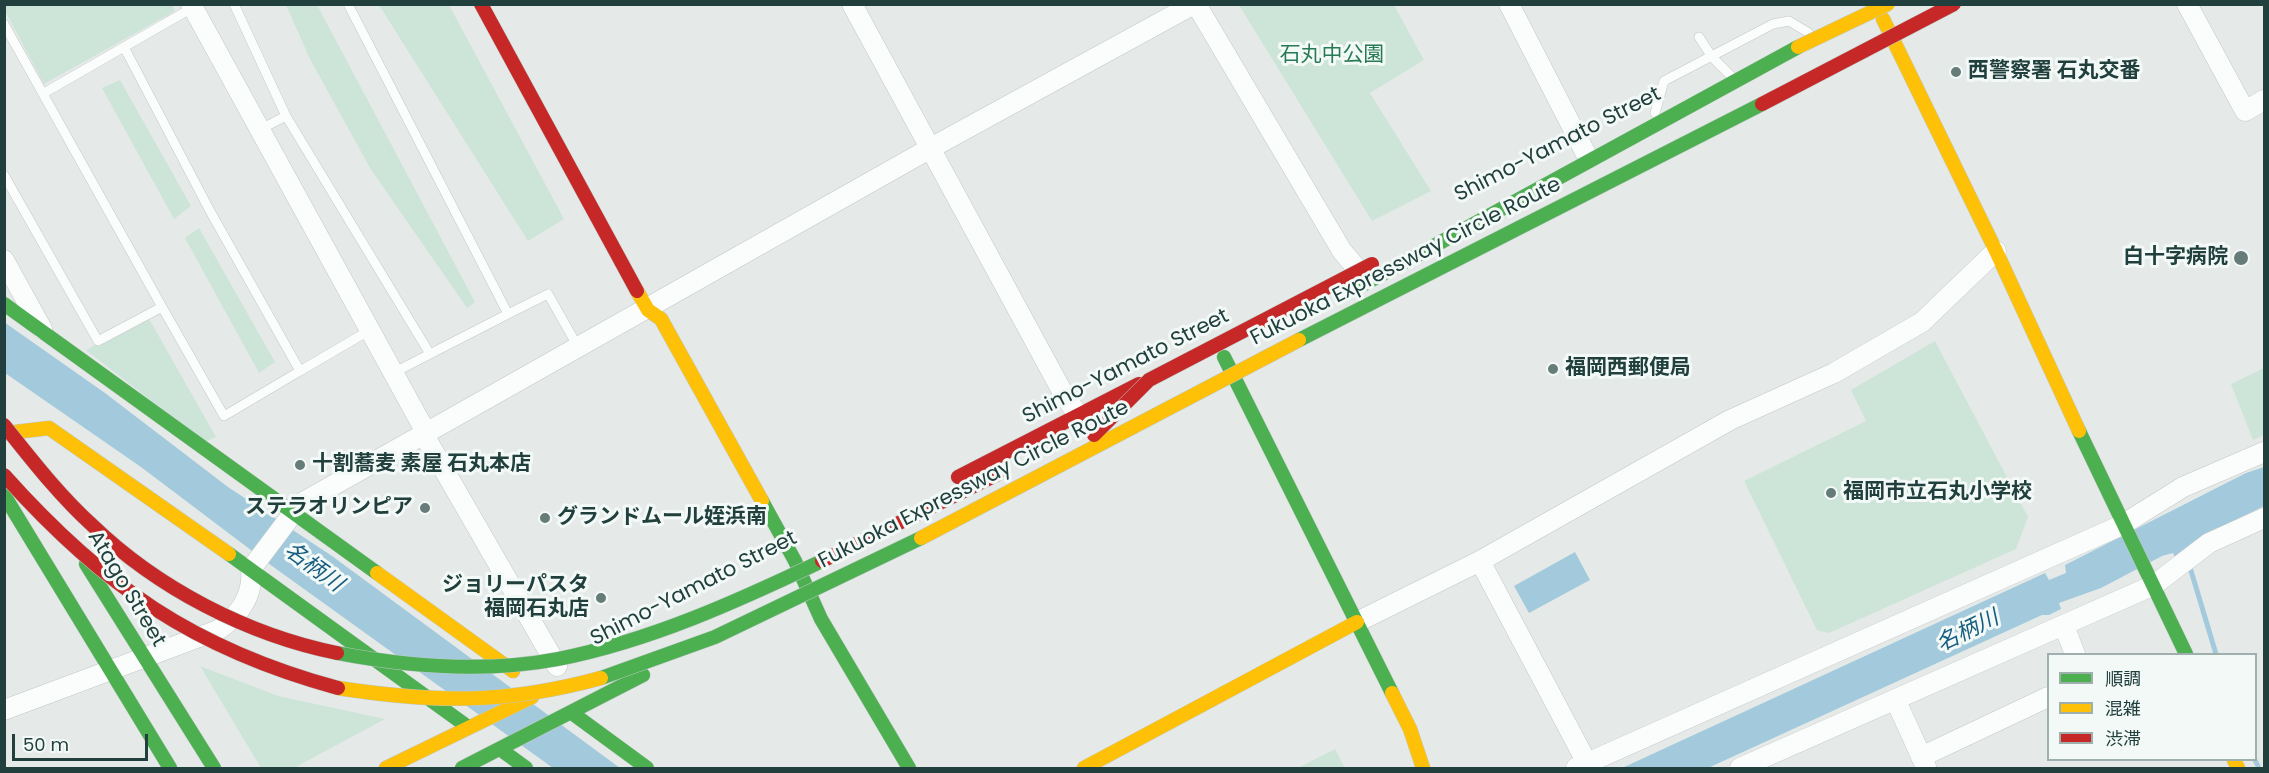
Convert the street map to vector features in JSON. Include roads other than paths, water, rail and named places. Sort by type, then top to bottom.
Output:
[{"type":"main road","points":[[482,4],[648,310],[661,319],[795,561],[821,619],[909,768]]},
{"type":"main road","name":"Fukuoka Expressway Circle Route","points":[[1080,424],[1231,369],[1944,4]]},
{"type":"main road","name":"Fukuoka Expressway Circle Route","points":[[4,474],[57,533],[107,579],[177,625],[261,664],[347,689],[390,697],[469,701],[551,690],[604,678],[729,634],[922,538],[1233,373],[1510,234],[1954,4]]},
{"type":"main road","points":[[462,768],[572,713],[1231,369],[1602,190],[1962,4]]},
{"type":"main road","points":[[1346,294],[1476,220],[1755,69],[1839,25],[1882,6],[1892,40],[1996,251],[2122,525],[2154,585],[2186,653]]},
{"type":"main road","name":"Shimo-Yamato Street","points":[[386,768],[543,692],[564,678],[795,561],[1080,424],[1218,343],[1358,270],[1882,6]]},
{"type":"main road","points":[[1071,459],[1149,380],[1413,242]]},
{"type":"main road","points":[[4,304],[543,692]]},
{"type":"main road","points":[[1231,369],[1278,335]]},
{"type":"main road","points":[[1218,343],[1410,729],[1423,768]]},
{"type":"main road","points":[[5,429],[49,428],[251,568],[468,727]]},
{"type":"main road","name":"Fukuoka Expressway Circle Route","points":[[5,429],[50,482],[101,534],[150,572],[196,600],[268,634],[323,652],[357,659],[464,668],[545,661],[653,632],[769,585],[1007,469]]},
{"type":"main road","name":"Atago Street","points":[[5,429],[144,658],[214,768]]},
{"type":"main road","points":[[4,495],[170,768]]},
{"type":"main road","points":[[1084,768],[1113,762],[1357,622]]},
{"type":"main road","points":[[572,713],[647,768]]},
{"type":"main road","points":[[501,749],[526,768]]},
{"type":"street","points":[[852,4],[1080,424]]},
{"type":"street","points":[[4,710],[218,630],[232,621],[242,608],[253,583],[251,568],[300,504],[648,310],[929,149],[1195,4],[1342,251],[1358,270]]},
{"type":"street","points":[[1509,4],[1586,154]]},
{"type":"street","points":[[2187,4],[2245,111],[2265,100]]},
{"type":"street","points":[[192,6],[423,427],[424,435],[564,678]]},
{"type":"street","points":[[1357,622],[1480,561],[1730,420],[1834,373],[1922,322],[1996,251]]},
{"type":"street","points":[[4,260],[45,333]]},
{"type":"street","points":[[1480,561],[1581,766],[2122,525],[2183,488],[2265,452]]},
{"type":"street","points":[[1740,768],[2154,585],[2209,543],[2265,518]]},
{"type":"street","points":[[2064,626],[2075,653]]},
{"type":"street","points":[[1896,701],[1924,763],[2047,698]]},
{"type":"lane","points":[[234,4],[286,116],[430,354]]},
{"type":"lane","points":[[348,4],[508,314]]},
{"type":"lane","points":[[44,93],[192,6]]},
{"type":"lane","points":[[1653,121],[1664,81],[1773,24],[1789,21],[1818,39]]},
{"type":"lane","points":[[4,24],[224,416],[370,330]]},
{"type":"lane","points":[[1699,37],[1712,57],[1735,80]]},
{"type":"lane","points":[[124,47],[210,211],[300,371]]},
{"type":"lane","points":[[259,130],[286,116]]},
{"type":"lane","points":[[4,175],[98,341],[162,307]]},
{"type":"lane","points":[[393,373],[548,294],[578,347]]},
{"type":"water","name":"名柄川","points":[[4,322],[105,393],[228,487],[332,556],[620,768],[553,768],[272,566],[141,467],[5,373]]},
{"type":"water","name":"名柄川","points":[[2264,467],[2264,506],[2204,536],[2175,558],[2173,553],[2162,556],[2101,588],[2059,603],[2061,609],[2049,615],[2042,615],[1708,768],[1622,768],[2045,573],[2049,580],[2066,573],[2065,565],[2246,473]]},
{"type":"water","points":[[1575,552],[1590,580],[1529,613],[1514,586]]},
{"type":"waterway","points":[[2189,564],[2216,653]]},
{"type":"waterway","points":[[2256,761],[2258,766]]},
{"type":"place","name":"西警察署 石丸交番","points":[[1956,72]]},
{"type":"place","name":"白十字病院","points":[[2241,258]]},
{"type":"place","name":"福岡西郵便局","points":[[1553,369]]},
{"type":"place","name":"十割蕎麦 素屋 石丸本店","points":[[300,465]]},
{"type":"place","name":"福岡市立石丸小学校","points":[[1831,493]]},
{"type":"place","name":"ステラオリンピア","points":[[425,508]]},
{"type":"place","name":"グランドムール姪浜南","points":[[545,518]]},
{"type":"place","name":"ジョリーパスタ 福岡石丸店","points":[[601,598]]},
{"type":"park label","name":"石丸中公園","points":[[1332,56]]}]
